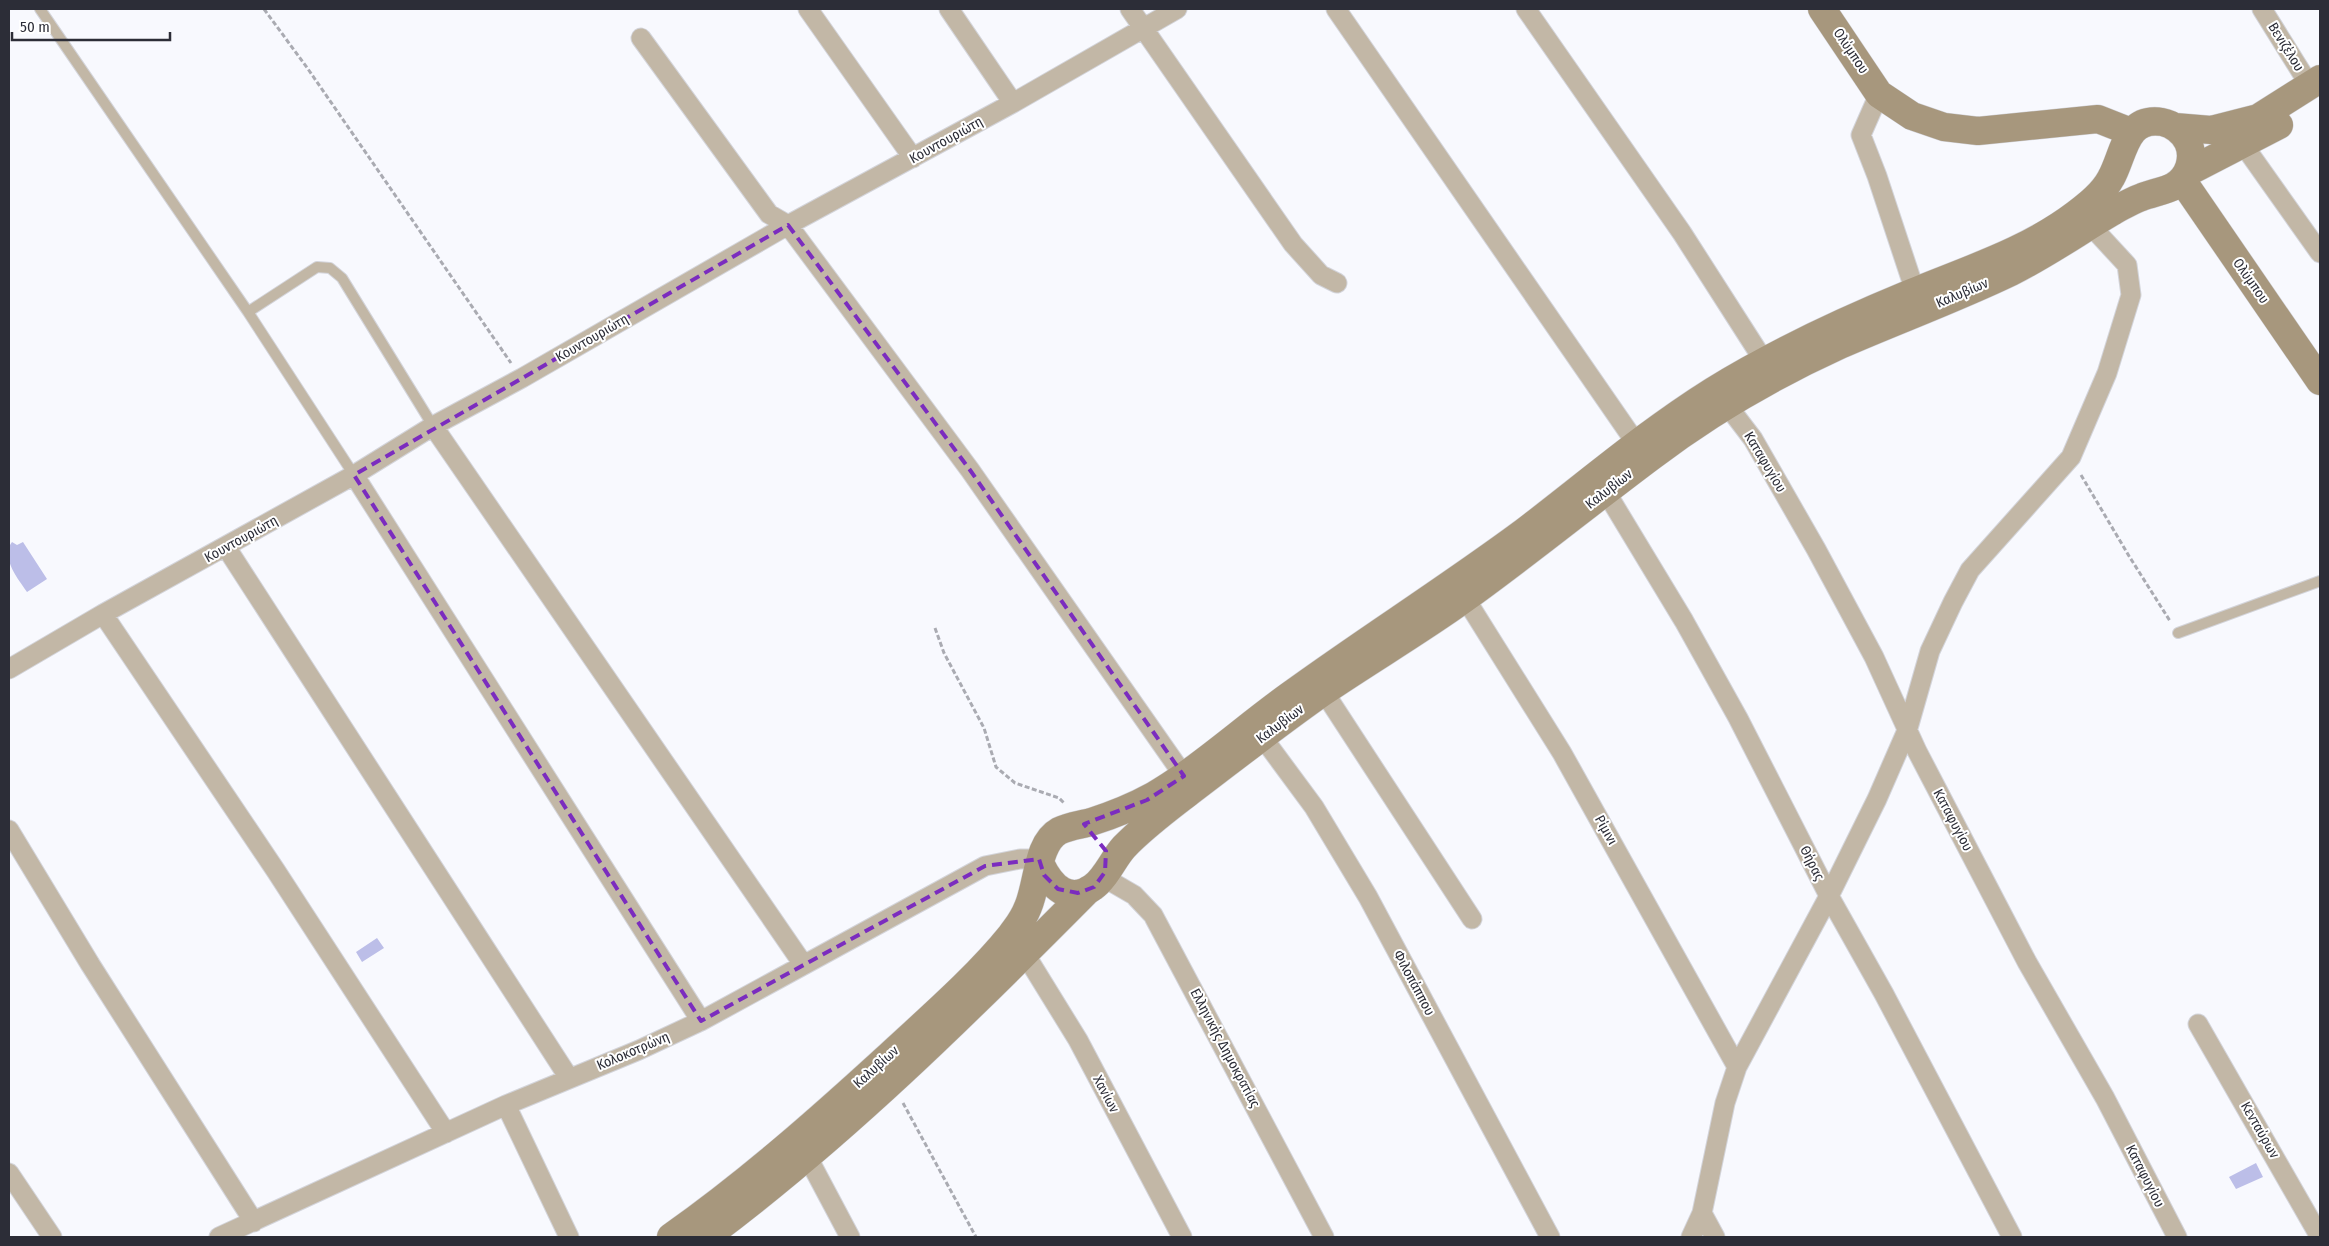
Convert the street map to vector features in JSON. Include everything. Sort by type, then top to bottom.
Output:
[{"type":"main road","name":"Ολύμπου","points":[[1822,9],[1879,94]]},
{"type":"main road","name":"Καλυβίων","points":[[706,1237],[753,1202],[891,1081],[1025,954],[1099,880],[1129,842],[1177,802],[1324,692],[1466,598],[1679,436],[1727,405],[1834,348],[2006,274],[2060,246],[2114,210],[2178,181],[2242,143],[2269,131],[2317,88]]},
{"type":"main road","points":[[2175,127],[2185,138],[2191,152],[2178,181],[2153,191],[2140,187],[2129,178],[2123,166],[2126,142],[2147,123],[2157,122],[2175,127],[2211,130],[2234,126],[2258,118],[2317,88]]},
{"type":"main road","points":[[1879,94],[1912,116],[1944,127],[1978,131],[2098,119],[2126,142]]},
{"type":"main road","name":"Καλυβίων","points":[[671,1237],[739,1187],[794,1141],[929,1018],[1003,945],[1020,922],[1030,904],[1048,840],[1070,828],[1117,814],[1147,800],[1184,776],[1313,678],[1417,608],[1525,530],[1636,443],[1677,414],[1764,361],[1824,330],[1915,291],[1992,261],[2051,231],[2079,212],[2100,194],[2111,178],[2126,142]]},
{"type":"main road","name":"Ολύμπου","points":[[2178,181],[2320,381]]},
{"type":"main road","points":[[1041,862],[1047,879],[1058,889],[1078,893],[1099,880],[1106,856],[1101,842],[1090,832],[1070,828]]},
{"type":"street","points":[[808,9],[913,158]]},
{"type":"street","points":[[949,9],[1013,103]]},
{"type":"street","points":[[1130,9],[1293,244],[1321,275],[1337,283]]},
{"type":"street","name":"Κουντουριώτη","points":[[9,668],[354,475],[433,426],[522,378],[788,225],[1013,103],[1177,9]]},
{"type":"street","points":[[1336,9],[1636,443]]},
{"type":"street","points":[[1526,9],[1682,234],[1764,361]]},
{"type":"street","name":"Βενιζέλου","points":[[2262,9],[2317,88]]},
{"type":"street","points":[[641,38],[769,214],[788,225],[970,470],[1184,776]]},
{"type":"street","points":[[1879,94],[1861,135],[1877,176],[1915,291]]},
{"type":"street","points":[[2242,143],[2320,253]]},
{"type":"street","points":[[1691,1237],[1702,1213],[1725,1103],[1737,1068],[1877,799],[1908,728],[1930,651],[1970,570],[2071,457],[2107,373],[2131,295],[2126,265],[2091,226]]},
{"type":"street","name":"Καταφυγίου","points":[[1727,405],[1753,439],[1816,549],[1874,657],[1908,728],[1916,751],[2027,962],[2105,1098],[2177,1237]]},
{"type":"street","points":[[433,426],[803,964]]},
{"type":"street","points":[[354,475],[701,1021]]},
{"type":"street","name":"Θήρας","points":[[1606,492],[1684,621],[1738,718],[1828,896],[1884,994],[1960,1143],[2012,1237]]},
{"type":"street","points":[[226,547],[569,1078]]},
{"type":"street","name":"Ρίμινι","points":[[1466,598],[1562,753],[1737,1068]]},
{"type":"street","points":[[103,614],[276,870],[446,1133]]},
{"type":"street","points":[[1324,692],[1472,919]]},
{"type":"street","name":"Φιλοπάππου","points":[[1262,738],[1314,807],[1368,897],[1550,1237]]},
{"type":"street","points":[[9,830],[90,964],[254,1222]]},
{"type":"street","name":"Κολοκοτρώνη","points":[[219,1237],[506,1104],[639,1050],[701,1021],[985,866],[1020,859],[1041,862]]},
{"type":"street","name":"Ελληνικής Δημοκρατίας","points":[[1099,880],[1134,895],[1153,915],[1324,1237]]},
{"type":"street","name":"Χανίων","points":[[1025,954],[1078,1040],[1182,1237]]},
{"type":"street","name":"Κενταύρων","points":[[2198,1024],[2320,1237]]},
{"type":"street","points":[[506,1104],[569,1237]]},
{"type":"street","points":[[807,1156],[850,1237]]},
{"type":"street","points":[[9,1174],[52,1237]]},
{"type":"street","points":[[1702,1213],[1714,1237]]},
{"type":"lane","points":[[40,9],[248,312],[354,475]]},
{"type":"lane","points":[[248,312],[317,267],[330,268],[342,278],[433,426]]},
{"type":"lane","points":[[2178,633],[2320,581]]},
{"type":"path","points":[[264,9],[308,69],[522,378]]},
{"type":"path","points":[[2071,457],[2129,556],[2178,633]]},
{"type":"path","points":[[935,628],[944,653],[984,728],[996,767],[1015,784],[1059,798],[1068,806],[1070,828]]},
{"type":"path","points":[[891,1081],[976,1237]]},
{"type":"highlighted area","points":[[788,225],[970,470],[1184,776],[1147,800],[1084,824],[1106,851],[1105,872],[1094,887],[1078,893],[1058,889],[1044,875],[1039,859],[985,866],[701,1021],[354,475]]},
{"type":"water","points":[[12,542],[17,545],[23,542],[47,579],[27,592],[9,561],[8,554]]},
{"type":"water","points":[[377,938],[384,948],[362,962],[356,952]]},
{"type":"water","points":[[2256,1163],[2263,1177],[2236,1189],[2229,1177]]}]
